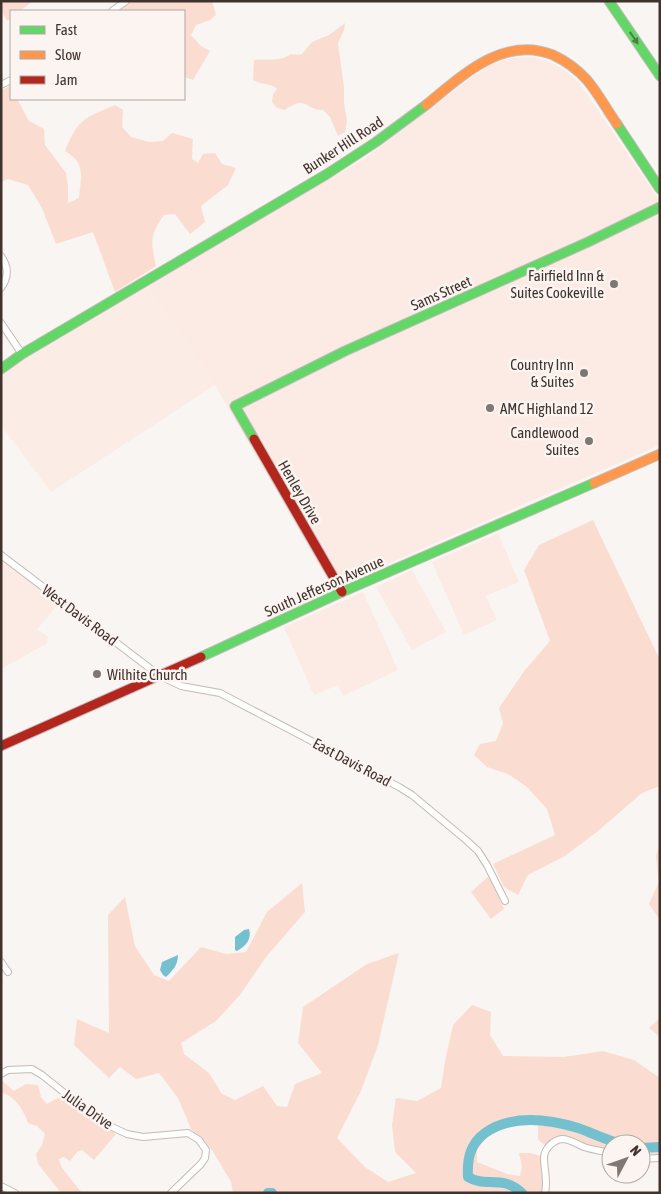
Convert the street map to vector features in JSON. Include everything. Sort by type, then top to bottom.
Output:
[{"type":"main road","points":[[609,1],[660,76]]},
{"type":"main road","name":"Bunker Hill Road","points":[[1,369],[22,354],[354,158],[487,59],[499,54],[517,50],[531,50],[554,55],[568,62],[587,80],[660,189]]},
{"type":"main road","name":"Sams Street","points":[[235,406],[345,351],[660,208]]},
{"type":"main road","name":"Henley Drive","points":[[235,406],[342,592]]},
{"type":"main road","name":"South Jefferson Avenue","points":[[1,746],[160,676],[342,592],[660,454]]},
{"type":"street","points":[[113,10],[126,1]]},
{"type":"street","points":[[1,256],[6,263],[8,273],[5,283],[1,288]]},
{"type":"street","points":[[1,322],[22,354]]},
{"type":"street","name":"West Davis Road","points":[[1,555],[160,676]]},
{"type":"street","name":"East Davis Road","points":[[160,676],[181,686],[220,693],[399,786],[478,851],[505,901]]},
{"type":"street","points":[[1,962],[8,972]]},
{"type":"street","name":"Julia Drive","points":[[1,1074],[18,1068],[32,1069],[82,1107],[112,1127],[127,1134],[143,1137],[188,1133],[199,1140],[206,1150],[205,1158],[171,1193]]},
{"type":"street","points":[[545,1193],[547,1174],[544,1155],[549,1146],[555,1141],[569,1140],[601,1150]]},
{"type":"street","points":[[1,1186],[15,1193]]},
{"type":"shaded area","points":[[1,1],[33,1],[21,10],[10,10],[10,19],[7,21],[1,9]]},
{"type":"shaded area","points":[[133,1],[212,1],[216,15],[210,20],[196,25],[191,35],[201,46],[210,51],[193,80],[185,77],[185,10],[120,10]]},
{"type":"shaded area","points":[[345,23],[338,43],[347,122],[345,132],[338,136],[330,117],[323,110],[317,110],[302,103],[292,105],[285,110],[277,108],[272,102],[273,94],[277,89],[271,85],[253,80],[254,60],[278,59],[291,54],[302,54],[312,42],[329,35]]},
{"type":"shaded area","points":[[532,57],[548,61],[565,70],[579,83],[660,201],[660,445],[332,588],[215,385],[147,285],[364,159],[473,76],[492,64],[512,58]]},
{"type":"shaded area","points":[[10,86],[10,100],[18,100],[29,121],[44,129],[45,145],[66,173],[68,203],[79,198],[81,177],[81,171],[76,160],[65,151],[70,140],[83,121],[115,105],[123,110],[122,127],[131,137],[150,142],[163,141],[172,133],[193,139],[192,159],[198,163],[203,154],[215,153],[222,164],[236,168],[228,185],[201,206],[205,222],[190,234],[175,214],[164,215],[152,239],[156,266],[115,292],[93,232],[56,244],[42,208],[28,185],[8,179],[1,182],[1,91]]},
{"type":"shaded area","points":[[147,285],[215,385],[51,492],[1,425],[1,374],[21,360]]},
{"type":"shaded area","points":[[593,520],[660,660],[660,786],[642,793],[598,831],[565,856],[528,875],[518,895],[504,887],[493,864],[555,835],[547,809],[527,787],[508,774],[487,767],[474,755],[480,744],[496,741],[503,723],[499,708],[525,670],[550,641],[524,570],[539,545]]},
{"type":"shaded area","points":[[498,533],[519,582],[486,596],[497,620],[464,635],[432,562]]},
{"type":"shaded area","points":[[1,558],[60,602],[37,629],[48,637],[46,644],[1,669]]},
{"type":"shaded area","points":[[412,570],[446,632],[412,650],[376,587]]},
{"type":"shaded area","points":[[363,592],[398,670],[343,696],[338,685],[314,695],[284,627]]},
{"type":"shaded area","points":[[660,842],[660,920],[649,904],[659,882],[656,856]]},
{"type":"shaded area","points":[[489,876],[504,909],[491,919],[471,892]]},
{"type":"shaded area","points":[[302,883],[305,912],[266,957],[240,995],[216,1021],[181,1043],[184,1054],[209,1073],[222,1094],[235,1100],[263,1086],[277,1106],[287,1107],[295,1084],[322,1073],[298,1043],[303,1007],[367,964],[399,953],[378,1045],[361,1091],[337,1138],[365,1167],[388,1182],[416,1173],[395,1152],[392,1125],[396,1098],[417,1101],[441,1088],[453,1025],[472,1005],[491,1012],[490,1035],[503,1056],[564,1057],[603,1051],[634,1060],[660,1078],[660,1157],[651,1157],[651,1134],[601,1134],[601,1149],[567,1138],[546,1146],[538,1140],[538,1123],[507,1126],[487,1137],[477,1150],[477,1162],[507,1174],[520,1176],[522,1167],[519,1153],[541,1156],[544,1171],[542,1193],[233,1193],[231,1182],[212,1150],[191,1129],[178,1098],[159,1073],[136,1079],[120,1067],[109,1078],[74,1045],[77,1019],[109,1033],[108,915],[125,897],[135,946],[154,975],[169,981],[201,947],[226,954],[246,952],[267,912]]},
{"type":"shaded area","points":[[660,1018],[660,1037],[649,1028]]},
{"type":"shaded area","points":[[1,1080],[14,1091],[26,1084],[38,1085],[41,1097],[47,1104],[63,1095],[81,1111],[116,1134],[94,1160],[82,1150],[77,1152],[70,1161],[64,1157],[59,1159],[62,1168],[82,1193],[61,1193],[38,1164],[36,1154],[42,1145],[45,1134],[37,1126],[28,1123],[15,1100],[1,1093]]},
{"type":"water","points":[[249,929],[250,936],[248,942],[237,951],[235,950],[235,937],[244,930]]},
{"type":"water","points":[[178,955],[175,967],[166,977],[160,970],[162,962]]},
{"type":"waterway","points":[[522,1193],[508,1184],[475,1180],[468,1177],[468,1164],[471,1152],[476,1142],[485,1133],[507,1123],[530,1120],[555,1122],[601,1137]]},
{"type":"waterway","points":[[651,1147],[660,1147]]},
{"type":"traffic: fast","points":[[609,1],[660,76]]},
{"type":"traffic: fast","points":[[1,369],[22,354],[327,174],[376,142],[426,105]]},
{"type":"traffic: fast","points":[[617,124],[660,189]]},
{"type":"traffic: fast","points":[[254,439],[235,406],[345,351],[588,242],[660,207]]},
{"type":"traffic: fast","points":[[201,657],[342,592],[594,483]]},
{"type":"traffic: slow","points":[[426,105],[454,82],[484,62],[500,54],[517,50],[535,50],[558,57],[580,73],[595,90],[617,124]]},
{"type":"traffic: slow","points":[[594,483],[660,454]]},
{"type":"traffic: jam","points":[[254,439],[342,592]]},
{"type":"traffic: jam","points":[[1,746],[201,657]]},
{"type":"place","name":"Fairfield Inn & Suites Cookeville","points":[[614,284]]},
{"type":"place","name":"Country Inn & Suites","points":[[584,373]]},
{"type":"place","name":"AMC Highland 12","points":[[490,408]]},
{"type":"place","name":"Candlewood Suites","points":[[589,441]]},
{"type":"place","name":"Wilhite Church","points":[[97,674]]}]
